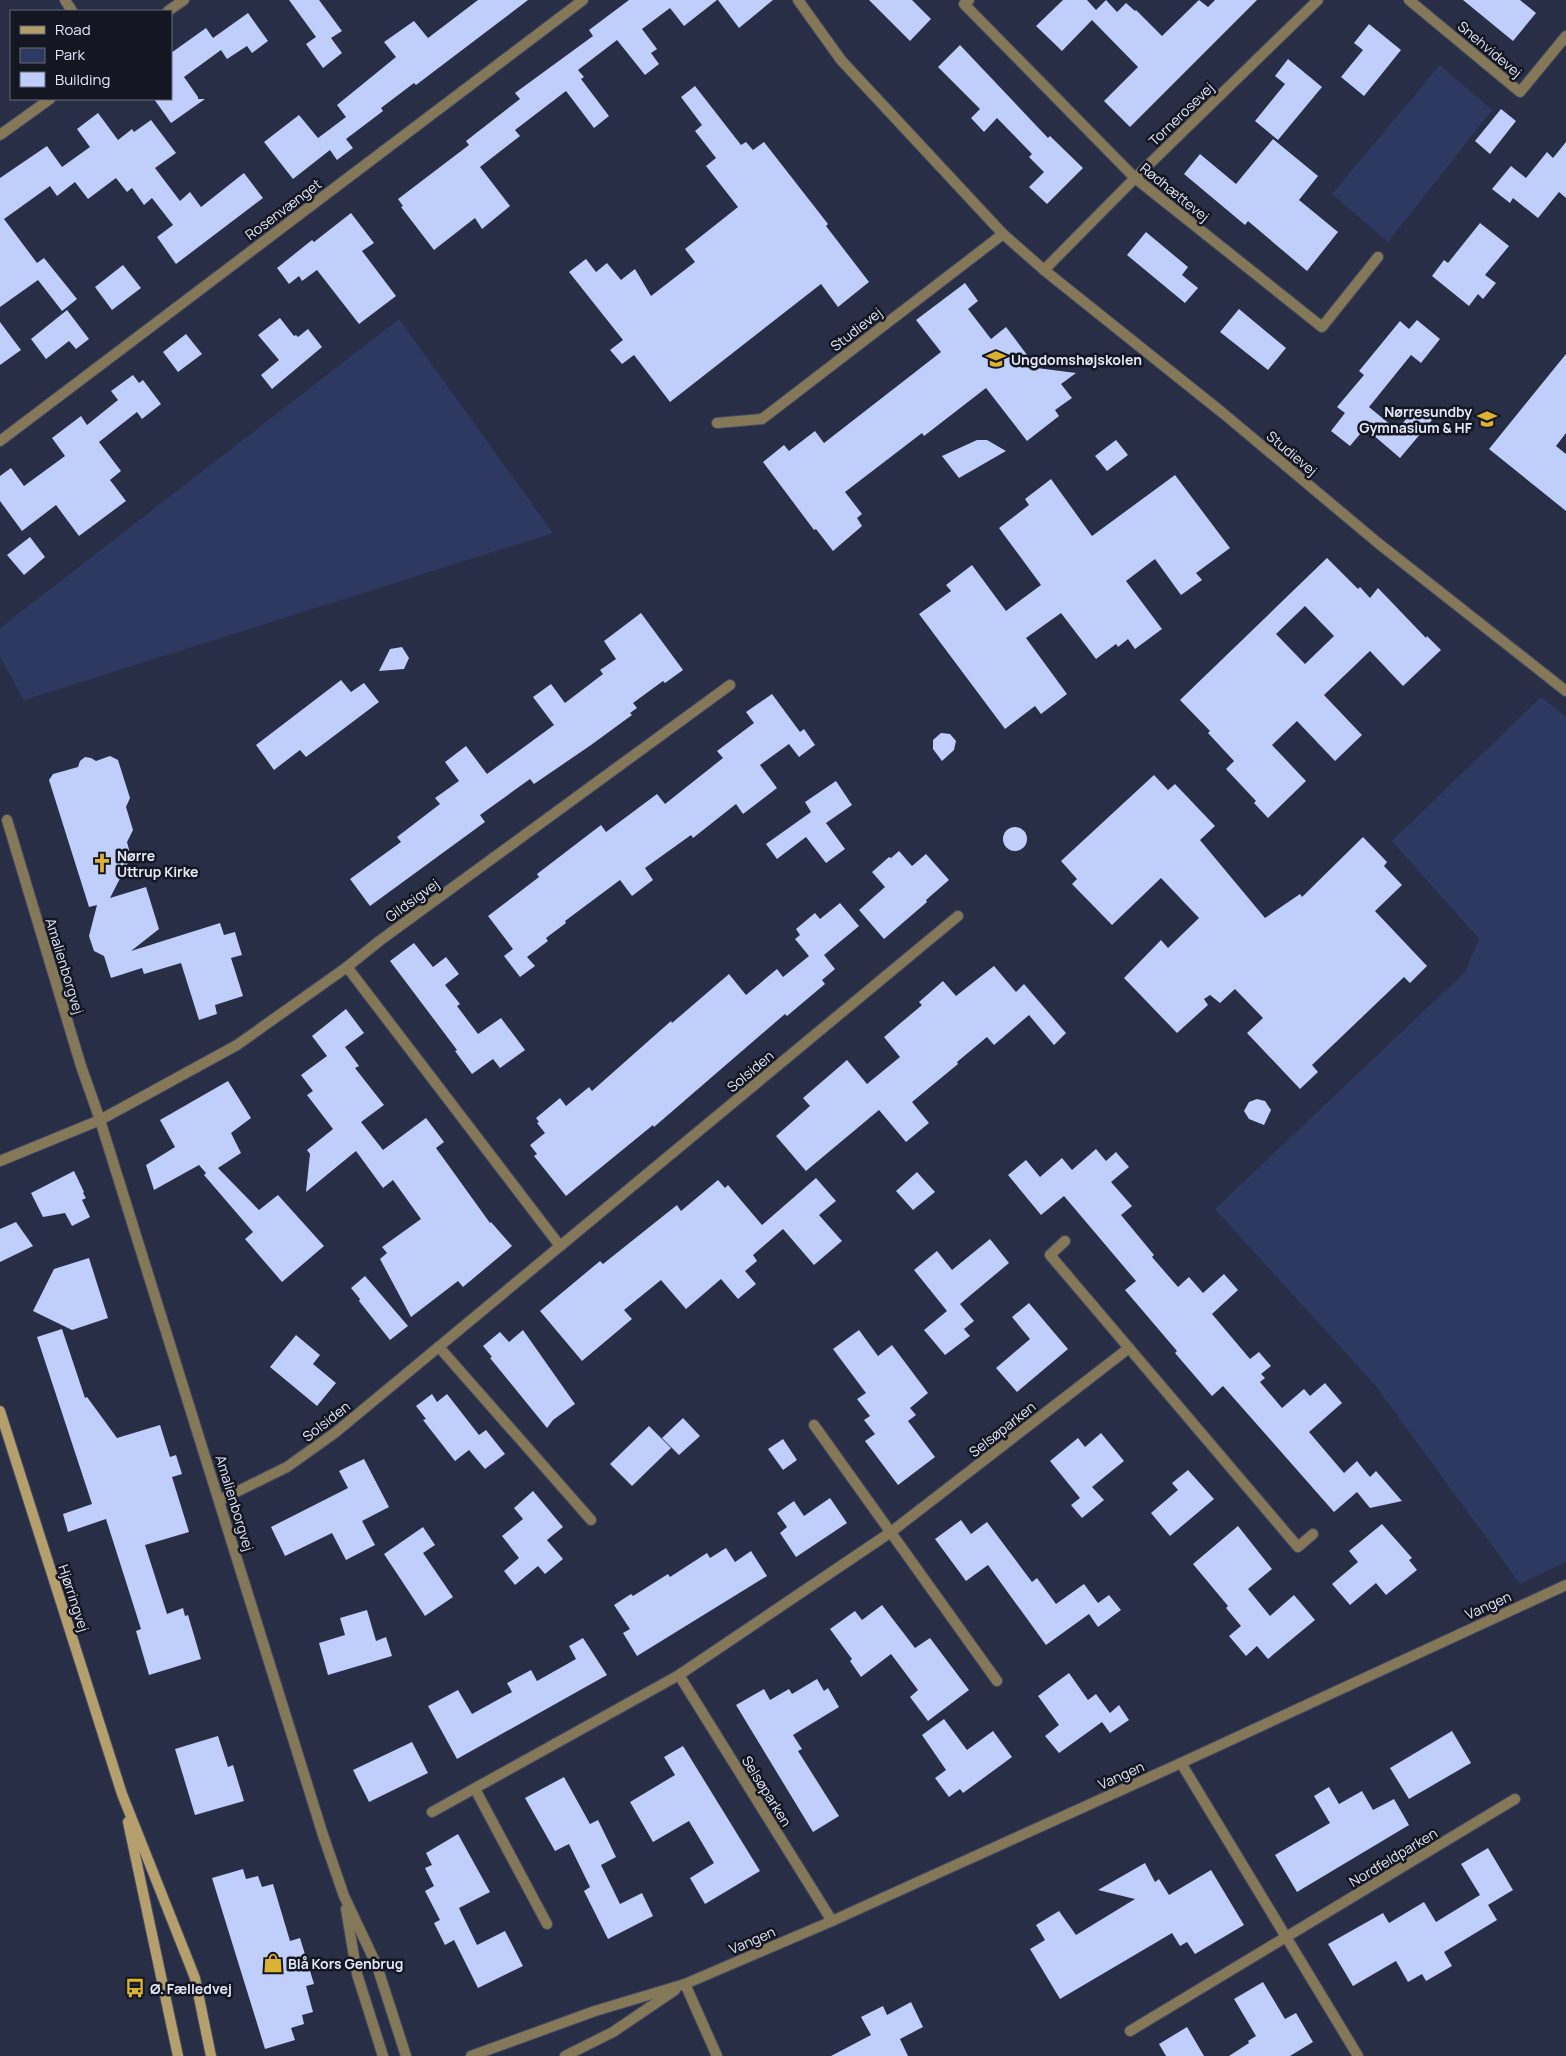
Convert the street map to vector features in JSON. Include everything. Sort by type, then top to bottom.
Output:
[{"type":"main road","name":"Hjørringvej","points":[[0,1411],[122,1794],[195,1978],[211,2056]]},
{"type":"main road","name":"Hjørringvej","points":[[122,1794],[178,2056]]},
{"type":"street","points":[[169,10],[184,0]]},
{"type":"street","name":"Rosenvænget","points":[[0,441],[583,0]]},
{"type":"street","name":"Studievej","points":[[798,0],[841,60],[1003,234],[1044,270],[1224,414],[1378,542],[1566,690]]},
{"type":"street","name":"Rødhættevej","points":[[969,0],[964,4],[1134,178],[1322,327],[1378,257]]},
{"type":"street","name":"Tornerosevej","points":[[1044,270],[1134,178],[1318,0]]},
{"type":"street","name":"Snehvidevej","points":[[1409,0],[1520,92],[1566,36]]},
{"type":"street","points":[[0,135],[49,100]]},
{"type":"street","name":"Studievej","points":[[717,423],[762,419],[1003,234]]},
{"type":"street","name":"Gildsigvej","points":[[100,1120],[237,1045],[347,967],[378,942],[730,685]]},
{"type":"street","name":"Amalienborgvej","points":[[7,820],[81,1066],[100,1120],[344,1896],[377,1966],[406,2056]]},
{"type":"street","name":"Solsiden","points":[[220,1500],[287,1467],[336,1432],[958,916]]},
{"type":"street","points":[[347,967],[560,1246]]},
{"type":"street","points":[[0,1161],[100,1120]]},
{"type":"street","points":[[1065,1242],[1050,1255],[1298,1547],[1313,1534]]},
{"type":"street","points":[[438,1347],[591,1520]]},
{"type":"street","name":"Selsøparken","points":[[432,1812],[679,1675],[891,1532],[1129,1348]]},
{"type":"street","points":[[814,1425],[997,1681]]},
{"type":"street","name":"Vangen","points":[[471,2056],[595,2011],[684,1984],[832,1921],[1181,1763],[1566,1585]]},
{"type":"street","name":"Selsøparken","points":[[679,1675],[832,1921]]},
{"type":"street","points":[[1181,1763],[1358,2056]]},
{"type":"street","points":[[475,1789],[547,1924]]},
{"type":"street","name":"Nordfeldparken","points":[[1130,2031],[1515,1799]]},
{"type":"street","name":"Amalienborgvej","points":[[344,1896],[357,1974],[383,2056]]},
{"type":"street","points":[[684,1984],[717,2056]]},
{"type":"street","name":"Vangen","points":[[566,2056],[613,2032],[684,1984]]},
{"type":"green space","points":[[1440,65],[1492,110],[1388,242],[1332,194]]},
{"type":"green space","points":[[399,319],[553,533],[24,700],[0,657],[0,628]]},
{"type":"green space","points":[[1541,697],[1566,717],[1566,1562],[1520,1584],[1375,1385],[1215,1209],[1465,972],[1479,939],[1392,841]]},
{"type":"building","points":[[289,0],[319,0],[342,31],[331,38],[342,53],[323,68],[306,44],[316,37]]},
{"type":"building","points":[[478,0],[528,0],[416,85],[414,83],[381,108],[383,111],[346,139],[353,148],[337,160],[330,150],[293,179],[264,142],[299,115],[318,138],[346,117],[337,105],[396,57],[384,42],[414,21],[428,38]]},
{"type":"building","points":[[629,0],[717,0],[684,26],[670,8],[642,29],[657,49],[651,53],[659,64],[645,75],[617,40],[578,70],[584,77],[581,79],[609,116],[594,128],[566,91],[515,130],[520,136],[480,167],[510,206],[482,229],[475,218],[434,250],[401,207],[403,206],[398,199],[469,145],[466,141],[520,99],[515,93],[593,36],[589,30]]},
{"type":"building","points":[[718,0],[773,0],[739,28]]},
{"type":"building","points":[[869,0],[912,0],[931,19],[910,41]]},
{"type":"building","points":[[1063,0],[1087,0],[1096,10],[1106,0],[1117,12],[1126,3],[1136,10],[1162,36],[1199,0],[1208,7],[1215,0],[1257,0],[1130,127],[1104,101],[1138,67],[1092,20],[1062,51],[1036,26]]},
{"type":"building","points":[[1463,0],[1520,0],[1536,13],[1513,41]]},
{"type":"building","points":[[248,13],[268,41],[252,53],[247,46],[227,59],[221,50],[184,77],[198,99],[205,99],[171,123],[155,100],[172,100],[172,52],[206,28],[213,38]]},
{"type":"building","points":[[1369,24],[1401,50],[1364,96],[1341,77],[1363,50],[1354,43]]},
{"type":"building","points":[[960,45],[1048,138],[1050,136],[1083,168],[1047,204],[1029,187],[1044,172],[1029,157],[1032,154],[997,118],[984,132],[971,118],[980,109],[938,67]]},
{"type":"building","points":[[1288,59],[1322,87],[1278,140],[1255,121],[1285,84],[1275,76]]},
{"type":"building","points":[[695,86],[741,145],[746,142],[753,150],[764,142],[828,224],[826,226],[869,282],[838,307],[821,284],[670,402],[634,355],[622,364],[610,350],[623,340],[569,272],[586,259],[596,272],[607,263],[621,280],[635,269],[651,296],[695,262],[685,249],[738,207],[706,166],[716,158],[695,131],[702,125],[681,97]]},
{"type":"building","points":[[1501,109],[1516,121],[1490,154],[1475,141]]},
{"type":"building","points":[[98,113],[118,140],[132,129],[134,132],[151,120],[176,153],[155,168],[180,201],[190,192],[201,207],[244,173],[263,198],[176,264],[157,237],[173,225],[152,198],[144,205],[132,188],[127,192],[116,178],[88,199],[75,182],[57,196],[50,186],[4,219],[37,263],[44,258],[77,299],[62,311],[38,280],[0,307],[0,178],[47,146],[62,167],[90,147],[77,129]]},
{"type":"building","points":[[1273,139],[1318,176],[1299,200],[1338,232],[1307,271],[1248,221],[1245,225],[1184,174],[1200,154],[1236,184]]},
{"type":"building","points":[[1566,142],[1566,198],[1559,192],[1538,218],[1513,198],[1510,203],[1492,189],[1511,166],[1526,178],[1547,152],[1553,158]]},
{"type":"building","points":[[351,213],[374,243],[362,251],[396,296],[359,324],[317,270],[302,281],[299,276],[289,284],[277,268],[312,240],[314,242]]},
{"type":"building","points":[[1480,223],[1509,246],[1485,275],[1496,283],[1483,299],[1478,294],[1469,306],[1432,276],[1444,260],[1448,263]]},
{"type":"building","points":[[1146,232],[1188,267],[1182,275],[1198,288],[1185,303],[1127,255]]},
{"type":"building","points":[[123,265],[141,288],[112,310],[95,287]]},
{"type":"building","points":[[965,283],[978,301],[968,309],[991,339],[1006,327],[1037,368],[1076,373],[1061,384],[1072,398],[1055,410],[1059,416],[1027,441],[986,388],[924,436],[922,433],[845,492],[862,514],[857,518],[862,526],[833,551],[816,529],[814,530],[763,462],[784,445],[789,451],[815,431],[824,443],[941,352],[916,320]]},
{"type":"building","points":[[1239,309],[1286,348],[1268,370],[1220,332]]},
{"type":"building","points":[[67,310],[89,339],[76,349],[69,341],[46,359],[31,339]]},
{"type":"building","points":[[280,318],[294,336],[298,337],[308,329],[322,347],[272,389],[261,375],[279,360],[258,335]]},
{"type":"building","points":[[1417,320],[1440,339],[1421,363],[1411,355],[1369,407],[1397,430],[1416,407],[1432,420],[1400,458],[1365,428],[1350,446],[1331,431],[1345,413],[1337,407],[1364,375],[1359,371],[1400,321],[1409,329]]},
{"type":"building","points":[[0,322],[21,350],[0,365]]},
{"type":"building","points":[[186,334],[202,354],[178,372],[163,352]]},
{"type":"building","points":[[1566,354],[1566,433],[1556,446],[1566,454],[1566,511],[1489,449]]},
{"type":"building","points":[[133,375],[139,383],[143,380],[161,404],[142,419],[137,412],[99,442],[121,471],[110,480],[126,501],[79,536],[56,505],[22,531],[0,501],[0,476],[11,468],[24,486],[65,456],[52,438],[81,416],[87,425],[118,400],[111,391]]},
{"type":"building","points":[[977,440],[987,440],[1006,451],[959,478],[942,456]]},
{"type":"building","points":[[1116,440],[1128,455],[1107,471],[1095,456]]},
{"type":"building","points":[[1175,475],[1230,548],[1196,573],[1202,580],[1181,595],[1155,559],[1126,581],[1162,629],[1135,649],[1128,639],[1118,647],[1116,644],[1096,659],[1061,613],[1026,638],[1067,694],[1041,714],[1035,706],[1005,729],[919,614],[951,591],[946,585],[972,565],[1006,611],[1041,585],[999,528],[1029,505],[1025,499],[1051,479],[1092,536]]},
{"type":"building","points":[[30,537],[45,557],[24,575],[7,555]]},
{"type":"building","points":[[1327,558],[1358,589],[1360,587],[1370,598],[1378,588],[1426,638],[1427,636],[1441,650],[1403,686],[1370,651],[1324,695],[1362,735],[1335,761],[1297,721],[1272,745],[1306,781],[1268,818],[1254,803],[1256,801],[1226,769],[1234,761],[1208,733],[1210,731],[1180,700]],"holes":[[[1305,606],[1334,636],[1305,664],[1276,634]]]},
{"type":"building","points":[[641,613],[683,670],[665,683],[663,681],[633,703],[637,708],[630,713],[632,715],[591,745],[534,784],[530,779],[480,815],[485,822],[370,906],[350,879],[401,842],[397,837],[440,804],[435,798],[459,781],[445,762],[466,746],[487,774],[554,725],[533,697],[551,684],[565,703],[603,674],[600,670],[616,659],[604,641]]},
{"type":"building","points":[[402,647],[409,658],[404,669],[379,671],[390,649]]},
{"type":"building","points":[[341,680],[351,692],[364,683],[379,702],[306,757],[300,750],[274,770],[256,745]]},
{"type":"building","points":[[772,694],[800,732],[804,729],[815,745],[799,757],[789,744],[760,765],[777,788],[743,814],[736,804],[693,838],[691,835],[645,868],[653,880],[632,896],[620,880],[565,921],[566,923],[546,938],[548,941],[527,957],[535,966],[520,977],[504,956],[513,949],[488,916],[539,877],[537,874],[601,825],[606,832],[657,794],[665,804],[723,758],[717,751],[754,723],[746,712]]},
{"type":"building","points":[[941,733],[950,734],[956,741],[954,750],[942,761],[933,749],[933,740]]},
{"type":"building","name":"Nørre Uttrup Kirke","points":[[110,756],[118,760],[130,798],[126,807],[133,830],[127,842],[131,857],[110,898],[146,887],[159,929],[131,951],[220,923],[224,935],[235,932],[242,955],[231,958],[243,996],[215,1005],[217,1014],[199,1020],[181,963],[144,974],[142,968],[111,978],[104,956],[94,951],[89,936],[97,905],[89,907],[49,780],[53,774],[78,767],[80,761],[85,757],[96,761]]},
{"type":"building","points":[[1154,775],[1168,790],[1175,784],[1215,826],[1200,840],[1265,918],[1300,894],[1302,897],[1363,837],[1387,862],[1384,866],[1402,885],[1375,911],[1427,966],[1410,983],[1404,977],[1312,1065],[1318,1072],[1300,1089],[1247,1033],[1263,1018],[1235,989],[1220,1003],[1210,995],[1204,999],[1208,1005],[1177,1033],[1124,978],[1161,940],[1168,948],[1199,918],[1161,878],[1112,925],[1072,884],[1077,879],[1061,861]]},
{"type":"building","points":[[836,781],[852,805],[826,823],[845,849],[826,863],[806,837],[777,859],[766,844],[811,812],[805,802]]},
{"type":"building","points":[[1015,827],[1024,830],[1027,839],[1024,848],[1015,851],[1006,848],[1003,839],[1006,830]]},
{"type":"building","points":[[899,851],[912,866],[926,854],[949,880],[926,900],[927,902],[884,939],[859,910],[885,887],[872,872]]},
{"type":"building","points":[[840,903],[859,926],[824,955],[835,969],[822,980],[825,984],[787,1016],[785,1014],[654,1127],[653,1125],[566,1196],[534,1156],[537,1154],[530,1145],[545,1133],[537,1123],[539,1122],[536,1118],[560,1098],[566,1106],[589,1087],[592,1091],[671,1021],[672,1023],[729,974],[746,995],[777,969],[783,977],[809,956],[795,939],[800,935],[796,929],[815,913],[820,919]]},
{"type":"building","points":[[414,943],[433,967],[446,957],[459,974],[445,985],[460,1004],[457,1006],[478,1034],[501,1018],[525,1050],[500,1068],[493,1059],[472,1074],[455,1051],[457,1050],[390,961]]},
{"type":"building","points":[[994,966],[1016,992],[1024,984],[1066,1033],[1054,1045],[1029,1015],[994,1045],[987,1037],[912,1102],[929,1123],[906,1142],[879,1110],[806,1171],[776,1136],[810,1106],[803,1098],[847,1060],[867,1084],[900,1057],[884,1037],[922,1005],[919,1002],[943,981],[956,996]]},
{"type":"building","points":[[346,1009],[364,1033],[345,1047],[359,1066],[355,1068],[384,1105],[361,1122],[383,1150],[426,1118],[444,1142],[436,1148],[490,1223],[512,1246],[463,1287],[458,1281],[411,1317],[380,1259],[387,1253],[382,1247],[421,1219],[393,1180],[383,1188],[356,1151],[306,1192],[310,1154],[307,1150],[333,1129],[307,1095],[313,1091],[301,1075],[327,1056],[312,1036]]},
{"type":"building","points":[[228,1081],[251,1118],[231,1133],[241,1153],[218,1168],[259,1210],[278,1195],[324,1246],[282,1282],[245,1239],[253,1232],[204,1175],[206,1173],[199,1165],[154,1190],[146,1165],[175,1147],[160,1120]]},
{"type":"building","points":[[1257,1099],[1265,1101],[1271,1110],[1264,1125],[1249,1119],[1244,1111],[1249,1102]]},
{"type":"building","points":[[1096,1149],[1106,1161],[1116,1152],[1129,1167],[1111,1182],[1132,1206],[1121,1215],[1154,1255],[1152,1257],[1178,1287],[1189,1277],[1203,1293],[1224,1274],[1238,1290],[1212,1314],[1250,1359],[1259,1352],[1271,1366],[1261,1374],[1265,1378],[1260,1382],[1282,1408],[1304,1389],[1310,1396],[1325,1383],[1342,1403],[1309,1432],[1344,1473],[1357,1461],[1370,1477],[1376,1471],[1402,1501],[1370,1508],[1357,1492],[1334,1512],[1223,1386],[1212,1396],[1175,1353],[1177,1351],[1125,1290],[1136,1281],[1064,1196],[1041,1215],[1008,1175],[1026,1160],[1040,1177],[1062,1158],[1072,1170]]},
{"type":"building","points":[[74,1171],[84,1192],[86,1198],[82,1200],[90,1217],[72,1226],[65,1213],[43,1217],[31,1193]]},
{"type":"building","points":[[917,1172],[935,1192],[913,1210],[896,1191]]},
{"type":"building","points":[[816,1178],[836,1201],[819,1215],[842,1241],[814,1265],[783,1229],[753,1255],[757,1261],[745,1271],[756,1284],[738,1299],[721,1279],[686,1309],[661,1280],[624,1310],[632,1319],[582,1361],[540,1311],[600,1261],[603,1264],[677,1205],[681,1211],[718,1180],[725,1188],[728,1185],[762,1225]]},
{"type":"building","points":[[16,1222],[33,1246],[0,1262],[0,1229]]},
{"type":"building","points":[[990,1239],[1009,1263],[960,1304],[974,1321],[964,1329],[970,1336],[945,1355],[924,1330],[947,1311],[914,1270],[937,1251],[952,1270]]},
{"type":"building","points":[[89,1258],[108,1318],[72,1330],[33,1311],[54,1269]]},
{"type":"building","points":[[365,1276],[408,1326],[390,1340],[351,1288]]},
{"type":"building","points":[[1029,1303],[1068,1349],[1017,1392],[996,1368],[1030,1339],[1012,1317]]},
{"type":"building","points":[[62,1329],[85,1398],[87,1397],[117,1438],[160,1425],[170,1457],[176,1455],[182,1474],[172,1477],[189,1532],[145,1545],[167,1614],[183,1608],[185,1616],[188,1615],[201,1659],[149,1675],[136,1631],[141,1629],[106,1519],[68,1532],[63,1514],[92,1504],[37,1337]]},
{"type":"building","points":[[523,1330],[575,1404],[553,1420],[547,1428],[490,1358],[492,1357],[483,1346],[500,1332],[509,1342]]},
{"type":"building","points":[[859,1330],[878,1356],[892,1345],[928,1393],[910,1408],[916,1415],[908,1421],[935,1457],[898,1485],[865,1441],[875,1434],[864,1420],[870,1416],[857,1399],[866,1393],[833,1349]]},
{"type":"building","points":[[296,1335],[320,1355],[313,1364],[336,1383],[317,1406],[270,1367]]},
{"type":"building","points":[[432,1394],[437,1402],[447,1394],[479,1435],[486,1430],[505,1454],[485,1469],[469,1450],[455,1461],[423,1420],[426,1419],[416,1406]]},
{"type":"building","points":[[683,1418],[700,1436],[679,1455],[662,1438]]},
{"type":"building","points":[[649,1426],[671,1448],[632,1486],[610,1464]]},
{"type":"building","points":[[1101,1433],[1124,1461],[1092,1487],[1104,1500],[1082,1518],[1071,1505],[1080,1498],[1050,1461],[1078,1438],[1085,1447]]},
{"type":"building","points":[[783,1439],[797,1460],[783,1470],[768,1449]]},
{"type":"building","points":[[364,1459],[389,1507],[362,1521],[375,1545],[346,1560],[332,1533],[285,1556],[271,1527],[348,1488],[339,1471]]},
{"type":"building","points":[[1188,1470],[1214,1499],[1170,1536],[1151,1513],[1178,1490],[1172,1483]]},
{"type":"building","points":[[533,1491],[563,1527],[547,1540],[563,1559],[545,1574],[538,1566],[515,1585],[504,1571],[519,1558],[502,1536],[523,1519],[514,1508]]},
{"type":"building","points":[[830,1498],[847,1523],[796,1557],[780,1533],[787,1527],[777,1513],[794,1501],[804,1516]]},
{"type":"building","points":[[961,1520],[971,1534],[987,1522],[1032,1582],[1037,1578],[1056,1604],[1084,1584],[1098,1603],[1109,1595],[1121,1610],[1098,1627],[1089,1614],[1046,1645],[988,1565],[966,1581],[935,1539]]},
{"type":"building","points":[[1382,1524],[1412,1558],[1409,1560],[1417,1570],[1386,1595],[1376,1583],[1350,1605],[1332,1584],[1358,1562],[1349,1551]]},
{"type":"building","points":[[1238,1526],[1272,1569],[1248,1589],[1270,1616],[1294,1595],[1315,1620],[1268,1659],[1257,1646],[1246,1656],[1229,1636],[1241,1626],[1226,1608],[1228,1606],[1193,1564]]},
{"type":"building","points":[[423,1527],[435,1545],[423,1553],[453,1597],[425,1616],[384,1554]]},
{"type":"building","points":[[726,1548],[735,1562],[751,1551],[767,1576],[637,1656],[623,1633],[630,1629],[614,1605],[631,1594],[633,1596],[668,1574],[670,1577],[707,1553],[710,1558]]},
{"type":"building","points":[[882,1605],[915,1648],[930,1638],[969,1690],[928,1721],[910,1697],[918,1690],[891,1654],[861,1677],[850,1661],[852,1659],[830,1629],[855,1611],[862,1620]]},
{"type":"building","points":[[367,1610],[376,1641],[386,1637],[392,1656],[328,1675],[319,1643],[345,1635],[340,1618]]},
{"type":"building","points":[[583,1638],[607,1675],[457,1759],[428,1706],[458,1690],[472,1714],[512,1692],[507,1683],[531,1670],[537,1681],[576,1659],[569,1646]]},
{"type":"building","points":[[1069,1673],[1088,1700],[1096,1694],[1110,1713],[1119,1705],[1129,1720],[1110,1733],[1102,1722],[1059,1753],[1045,1736],[1059,1725],[1038,1696]]},
{"type":"building","points":[[817,1679],[824,1691],[828,1688],[839,1707],[793,1735],[802,1749],[798,1751],[839,1816],[813,1832],[736,1705],[764,1689],[770,1700],[789,1689],[792,1694]]},
{"type":"building","points":[[944,1719],[967,1750],[993,1731],[1012,1757],[963,1793],[960,1789],[949,1797],[935,1778],[946,1770],[922,1735]]},
{"type":"building","points":[[1452,1731],[1471,1763],[1409,1799],[1390,1768]]},
{"type":"building","points":[[218,1736],[228,1767],[233,1765],[244,1801],[195,1815],[175,1749]]},
{"type":"building","points":[[412,1742],[428,1773],[369,1802],[353,1770]]},
{"type":"building","points":[[683,1746],[760,1871],[705,1904],[690,1878],[714,1863],[689,1821],[653,1842],[630,1802],[675,1775],[664,1757]]},
{"type":"building","points":[[564,1777],[590,1824],[598,1820],[616,1857],[601,1865],[620,1904],[642,1893],[653,1916],[608,1939],[584,1891],[590,1887],[569,1844],[555,1851],[525,1798]]},
{"type":"building","points":[[1329,1787],[1339,1804],[1362,1791],[1373,1810],[1394,1799],[1409,1825],[1297,1892],[1275,1855],[1330,1823],[1314,1796]]},
{"type":"building","points":[[458,1834],[490,1892],[459,1908],[477,1945],[505,1931],[523,1966],[478,1988],[454,1940],[445,1945],[434,1923],[440,1920],[425,1891],[434,1886],[425,1868],[432,1865],[426,1853]]},
{"type":"building","points":[[1488,1848],[1513,1890],[1488,1905],[1497,1920],[1444,1952],[1452,1966],[1426,1981],[1422,1974],[1408,1982],[1396,1961],[1353,1986],[1328,1944],[1383,1913],[1389,1923],[1424,1902],[1436,1922],[1480,1895],[1461,1864]]},
{"type":"building","points":[[1145,1863],[1155,1882],[1159,1879],[1169,1895],[1211,1870],[1244,1925],[1195,1954],[1187,1942],[1180,1946],[1172,1933],[1060,1999],[1030,1949],[1045,1940],[1036,1925],[1059,1911],[1076,1935],[1135,1899],[1098,1890]]},
{"type":"building","name":"Blå Kors Genbrug","points":[[243,1869],[246,1879],[258,1876],[262,1887],[273,1884],[290,1941],[300,1938],[314,1984],[306,1986],[313,2012],[302,2015],[304,2024],[291,2028],[295,2040],[265,2049],[212,1878]]},
{"type":"building","points":[[1263,1982],[1285,2019],[1296,2013],[1313,2042],[1290,2056],[1229,2056],[1256,2036],[1234,1999]]},
{"type":"building","points":[[911,2002],[923,2027],[900,2039],[908,2056],[831,2056],[871,2035],[861,2017],[883,2006],[887,2015]]},
{"type":"building","points":[[1187,2027],[1204,2056],[1166,2056],[1159,2044]]},
{"type":"place","name":"Ungdomshøjskolen","points":[[996,359]]},
{"type":"place","name":"Nørresundby Gymnasium & HF","points":[[1487,419]]},
{"type":"place","name":"Nørre Uttrup Kirke","points":[[102,863]]},
{"type":"place","name":"Blå Kors Genbrug","points":[[273,1963]]},
{"type":"place","name":"Ø. Fælledvej","points":[[135,1988]]}]
